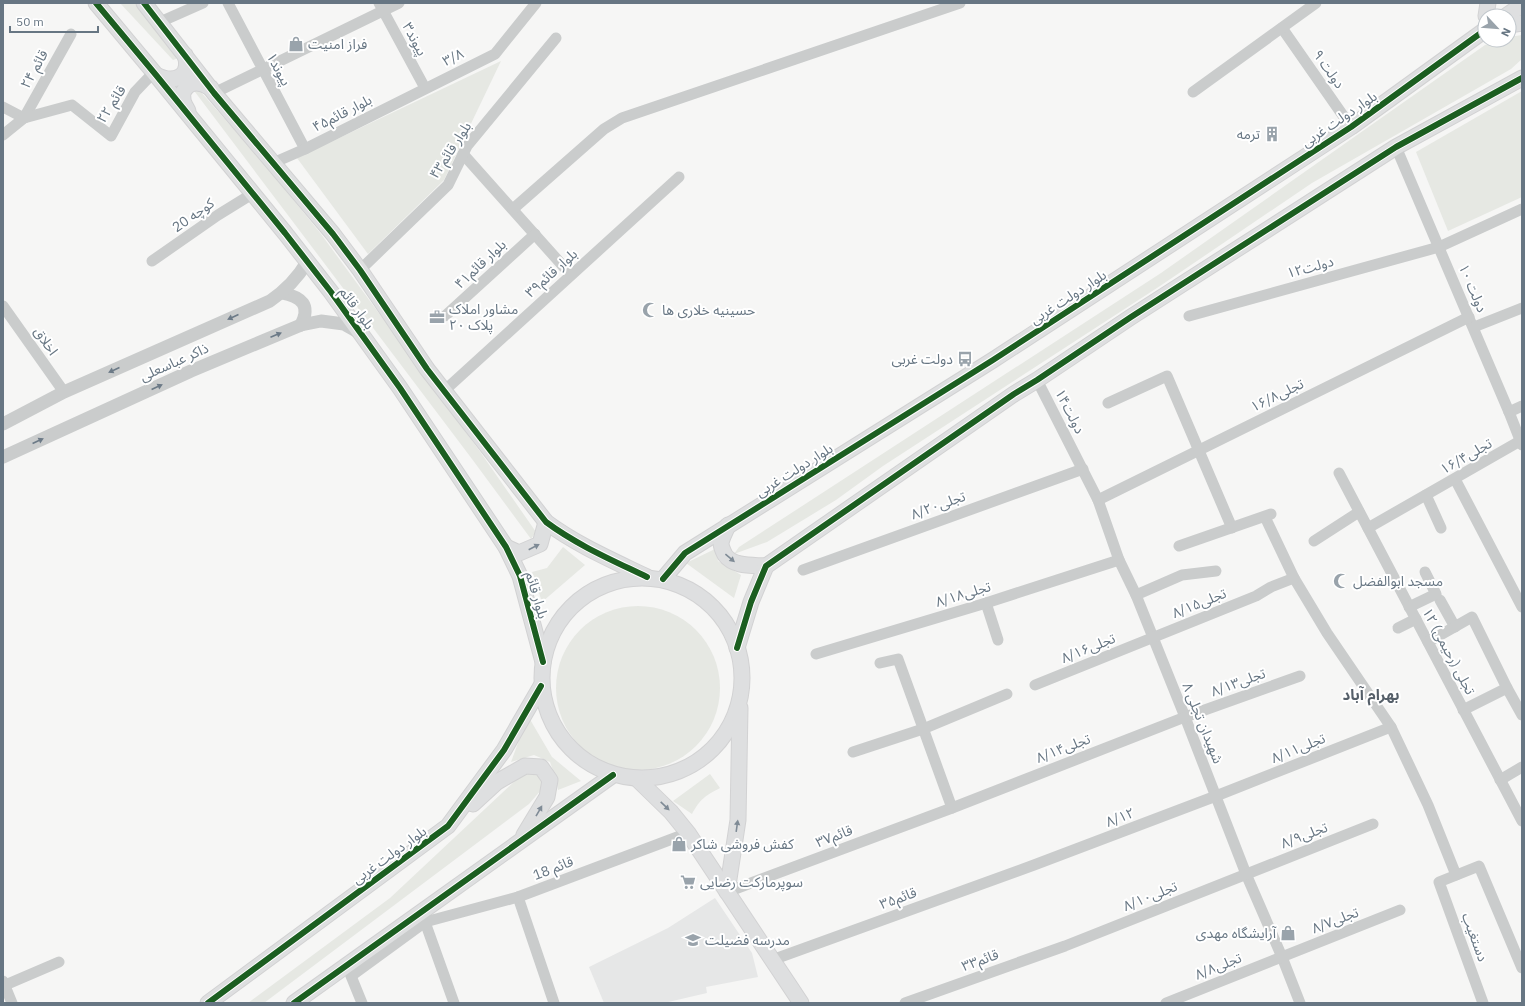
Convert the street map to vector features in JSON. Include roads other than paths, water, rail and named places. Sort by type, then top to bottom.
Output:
[{"type":"main road","name":"بلوار قائم","points":[[96,3],[307,262],[400,388],[506,547],[520,576],[543,662]]},
{"type":"main road","name":"بلوار قائم","points":[[144,3],[212,91],[333,234],[360,270],[444,391],[546,522],[584,546],[646,578]]},
{"type":"main road","name":"بلوار دولت غربی","points":[[663,579],[684,553],[993,360],[1351,127],[1477,37]]},
{"type":"main road","points":[[155,74],[172,80],[180,77],[186,67],[187,62],[185,55]]},
{"type":"main road","points":[[737,648],[751,602],[766,566],[1014,394],[1131,317],[1396,147],[1522,78]]},
{"type":"main road","points":[[192,119],[183,100],[184,90],[192,83],[202,83],[212,91]]},
{"type":"main road","points":[[506,547],[519,553],[540,544],[546,522]]},
{"type":"main road","points":[[728,525],[721,544],[727,557],[733,562],[740,564],[766,566]]},
{"type":"main road","points":[[727,892],[738,820],[742,670],[737,648],[727,625],[712,606],[692,591],[663,579],[622,579],[599,587],[579,600],[562,617],[550,638],[543,662],[541,686],[546,710],[556,732],[571,750],[591,765],[613,775],[637,779],[661,777],[684,770],[704,757],[721,739],[734,718],[741,695]]},
{"type":"main road","name":"بلوار دولت غربی","points":[[208,1003],[448,826],[504,750],[541,686]]},
{"type":"main road","points":[[448,826],[497,782],[525,766],[541,767],[550,780],[547,797],[518,844]]},
{"type":"main road","points":[[294,1003],[613,775]]},
{"type":"main road","points":[[637,779],[671,812],[688,833],[801,1003]]},
{"type":"street","points":[[160,22],[203,3]]},
{"type":"street","name":"پیوند۱","points":[[228,3],[305,149]]},
{"type":"street","points":[[212,91],[262,69],[381,7],[399,3]]},
{"type":"street","name":"۳/۸","points":[[425,88],[495,54],[536,3]]},
{"type":"street","points":[[512,209],[604,129],[622,118],[946,5],[960,3]]},
{"type":"street","points":[[1193,92],[1316,3]]},
{"type":"street","name":"پیوند۳","points":[[381,7],[425,88]]},
{"type":"street","name":"۹ دولت","points":[[1282,28],[1351,127]]},
{"type":"street","name":"۲۴ قائم","points":[[24,118],[71,34]]},
{"type":"street","name":"بلوار قائم۴۳","points":[[360,270],[448,185],[467,146],[556,38]]},
{"type":"street","name":"قائم ۲۲","points":[[24,118],[72,105],[111,136],[135,92],[155,74]]},
{"type":"street","name":"بلوار قائم۴۵","points":[[273,163],[305,149],[425,88]]},
{"type":"street","points":[[3,107],[24,118],[3,135]]},
{"type":"street","name":"۱۰ دولت","points":[[1396,147],[1521,443]]},
{"type":"street","points":[[463,154],[571,275]]},
{"type":"street","name":"بلوار قائم۳۹","points":[[444,391],[679,177]]},
{"type":"street","name":"کوچه 20","points":[[152,262],[218,215],[252,194]]},
{"type":"street","name":"۱۲دولت","points":[[1188,316],[1439,247],[1522,209]]},
{"type":"street","name":"بلوار قائم۴۱","points":[[445,316],[534,234]]},
{"type":"street","name":"ذاکر عباسعلی","points":[[3,424],[64,392],[270,301],[291,285],[300,275],[307,262]]},
{"type":"street","points":[[282,293],[292,295],[300,299],[305,307],[305,316],[300,325]]},
{"type":"street","name":"اخلاق","points":[[3,306],[64,392]]},
{"type":"street","name":"تجلی۱۶/۸","points":[[1098,500],[1199,450],[1471,322],[1522,308]]},
{"type":"street","name":"ذاکر عباسعلی","points":[[3,457],[191,371],[300,325],[321,321],[344,324],[361,334]]},
{"type":"street","points":[[1108,403],[1167,376],[1232,528]]},
{"type":"street","name":"۱۴دولت","points":[[1037,380],[1075,455]]},
{"type":"street","points":[[1509,412],[1522,406]]},
{"type":"street","name":"تجلی۱۶/۴","points":[[1368,528],[1521,443]]},
{"type":"street","name":"شهیدان تجلی ۸","points":[[1075,455],[1098,500],[1119,560],[1136,595],[1246,874],[1300,1003]]},
{"type":"street","name":"تجلی۸/۲۰","points":[[803,570],[1083,469]]},
{"type":"street","name":"۱۲ تجلی (رحیمی)","points":[[1339,473],[1522,821]]},
{"type":"street","points":[[1456,479],[1522,607]]},
{"type":"street","points":[[1426,495],[1441,528]]},
{"type":"street","points":[[1314,541],[1359,512]]},
{"type":"street","points":[[1179,546],[1268,515],[1294,578],[1339,652],[1391,727],[1428,805],[1456,875],[1479,866],[1522,968]]},
{"type":"street","name":"تجلی۸/۱۸","points":[[816,654],[986,603],[1119,560]]},
{"type":"street","points":[[1136,595],[1182,575],[1216,571]]},
{"type":"street","points":[[1409,607],[1436,594],[1425,572]]},
{"type":"street","name":"تجلی۸/۱۵","points":[[1153,638],[1256,596],[1271,587],[1294,578]]},
{"type":"street","points":[[1440,600],[1455,627]]},
{"type":"street","points":[[986,603],[998,640]]},
{"type":"street","points":[[1428,642],[1472,617],[1522,715]]},
{"type":"street","points":[[1398,628],[1416,619]]},
{"type":"street","name":"تجلی۸/۱۶","points":[[1035,685],[1153,638]]},
{"type":"street","points":[[880,663],[898,659],[952,808]]},
{"type":"street","name":"تجلی۸/۱۳","points":[[1185,717],[1300,676]]},
{"type":"street","points":[[1463,710],[1507,688]]},
{"type":"street","points":[[853,752],[923,729],[1007,694]]},
{"type":"street","name":"تجلی۸‌/۱۴","points":[[952,808],[1185,717]]},
{"type":"street","name":"تجلی۸/۱۱","points":[[1216,796],[1391,727]]},
{"type":"street","points":[[1500,780],[1522,767]]},
{"type":"street","name":"۸/۱۲","points":[[1034,865],[1216,796]]},
{"type":"street","name":"قائم۳۷","points":[[727,892],[952,808]]},
{"type":"street","name":"تجلی۸/۹","points":[[1246,874],[1374,824]]},
{"type":"street","name":"18 قائم","points":[[425,922],[518,897],[688,833]]},
{"type":"street","name":"قائم۳۵","points":[[772,960],[1034,865]]},
{"type":"street","name":"تجلی۸/۱۰","points":[[1065,946],[1246,874]]},
{"type":"street","name":"دستغیب","points":[[1456,875],[1439,882],[1483,1003]]},
{"type":"street","points":[[518,897],[554,1003]]},
{"type":"street","name":"تجلی۸/۷","points":[[1282,957],[1400,910]]},
{"type":"street","points":[[362,1003],[351,976],[425,922],[454,1003]]},
{"type":"street","name":"قائم۳۳","points":[[905,1003],[1065,946]]},
{"type":"street","name":"تجلی۸/۸","points":[[1166,1003],[1282,957]]},
{"type":"street","points":[[12,1003],[4,985],[59,962]]},
{"type":"place","name":"فراز امنیت","points":[[296,44]]},
{"type":"place","name":"ترمه","points":[[1272,134]]},
{"type":"place","name":"حسینیه خلاری ها","points":[[650,310]]},
{"type":"place","name":"مشاور املاک پلاک ۲۰","points":[[437,317]]},
{"type":"place","name":"دولت غربی","points":[[965,359]]},
{"type":"place","name":"مسجد ابوالفضل","points":[[1341,581]]},
{"type":"place","name":"کفش فروشی شاکر","points":[[679,844]]},
{"type":"place","name":"سوپرمارکت رضایی","points":[[688,882]]},
{"type":"place","name":"آرایشگاه مهدی","points":[[1288,933]]},
{"type":"place","name":"مدرسه فضیلت","points":[[693,940]]},
{"type":"district","name":"بهرام آباد","points":[[1371,694]]}]
